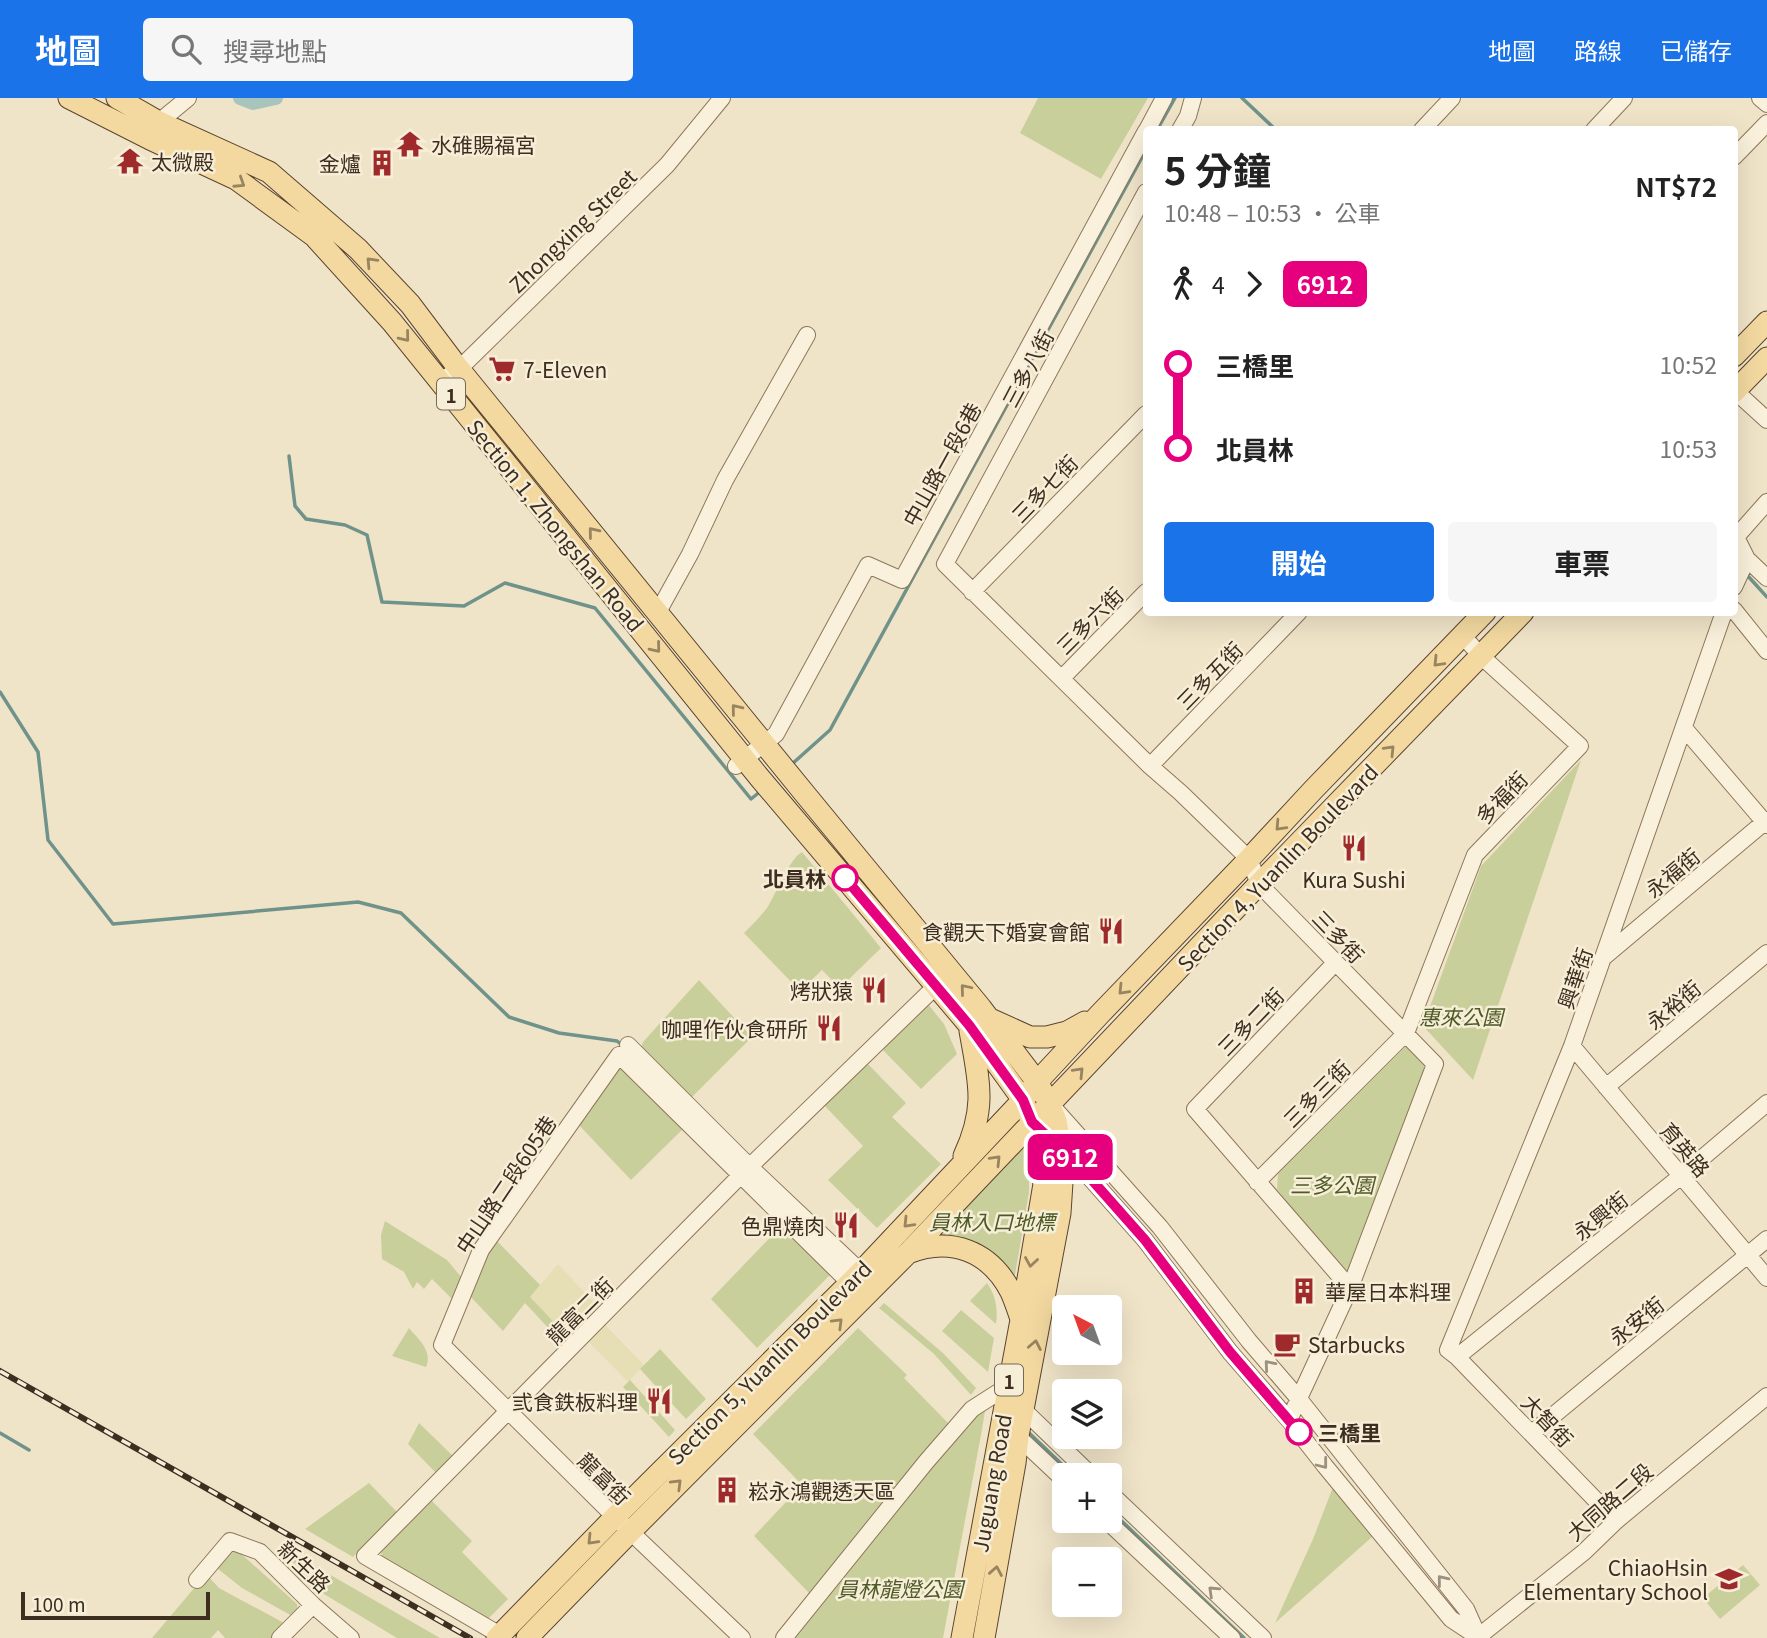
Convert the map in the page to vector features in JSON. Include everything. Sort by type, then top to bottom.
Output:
[{"type":"main road","name":"Section 1, Zhongshan Road","points":[[69,98],[236,179],[314,236],[392,322],[440,381],[740,762],[759,777],[936,986]]},
{"type":"main road","name":"Section 1, Zhongshan Road","points":[[117,98],[159,122],[269,172],[358,248],[410,304],[459,369],[805,794],[977,1021]]},
{"type":"main road","points":[[1738,352],[1767,322]]},
{"type":"main road","points":[[1738,388],[1767,358]]},
{"type":"main road","name":"Section 4, Yuanlin Boulevard","points":[[1037,1082],[1481,616]]},
{"type":"main road","name":"Section 4, Yuanlin Boulevard","points":[[1032,1122],[1519,616]]},
{"type":"main road","name":"1","points":[[936,986],[977,1021],[1037,1082],[1056,1121],[1061,1148],[1063,1167],[1060,1213],[1023,1410],[1010,1429]]},
{"type":"main road","points":[[944,1184],[972,1139],[979,1111],[977,1021],[1019,1030],[1030,1037],[1047,1037],[1067,1032],[1099,1015]]},
{"type":"main road","name":"1","points":[[977,1021],[1023,1100],[1032,1122]]},
{"type":"main road","name":"Section 5, Yuanlin Boulevard","points":[[527,1638],[622,1524],[1023,1100],[1037,1082]]},
{"type":"main road","name":"Section 5, Yuanlin Boulevard","points":[[499,1636],[622,1524],[908,1253],[1032,1122]]},
{"type":"main road","name":"Juguang Road","points":[[984,1638],[1014,1463],[1007,1394],[1044,1184],[1032,1122]]},
{"type":"main road","points":[[908,1253],[922,1247],[946,1246],[965,1248],[981,1256],[993,1266],[1012,1293],[1021,1320]]},
{"type":"main road","name":"Juguang Road","points":[[962,1638],[1010,1429]]},
{"type":"street","points":[[121,125],[159,122],[188,98]]},
{"type":"street","name":"Zhongxing Street","points":[[440,381],[459,369],[667,165],[722,98]]},
{"type":"street","name":"中山路一段6巷","points":[[1149,126],[1164,98]]},
{"type":"street","points":[[1182,126],[1193,98]]},
{"type":"street","points":[[1426,126],[1452,98]]},
{"type":"street","points":[[1598,126],[1624,98]]},
{"type":"street","points":[[1760,98],[1767,104]]},
{"type":"street","points":[[1738,153],[1767,123]]},
{"type":"street","name":"中山路一段6巷","points":[[740,762],[776,734],[868,565],[902,580],[1143,137]]},
{"type":"street","name":"三多八街","points":[[945,564],[1143,198]]},
{"type":"street","points":[[658,612],[690,554],[725,480],[807,335]]},
{"type":"street","points":[[1738,394],[1767,420]]},
{"type":"street","name":"三多七街","points":[[972,592],[1143,417]]},
{"type":"street","points":[[1738,535],[1767,502]]},
{"type":"street","points":[[1738,548],[1742,571],[1767,578]]},
{"type":"street","name":"三多街","points":[[945,564],[1150,766],[1249,859],[1259,884],[1435,1063],[1350,1288],[1289,1420]]},
{"type":"street","name":"三多六街","points":[[1062,678],[1143,595]]},
{"type":"street","points":[[1738,615],[1767,651]]},
{"type":"street","name":"三多五街","points":[[1150,766],[1295,616]]},
{"type":"street","name":"興華街","points":[[1453,1354],[1572,1046],[1723,616]]},
{"type":"street","name":"多福街","points":[[1406,1033],[1475,855],[1580,746],[1481,656],[1463,636]]},
{"type":"street","points":[[1684,728],[1766,823]]},
{"type":"street","name":"永福街","points":[[1604,957],[1766,823]]},
{"type":"street","points":[[1618,915],[1641,925]]},
{"type":"street","name":"永裕街","points":[[1606,1087],[1767,953]]},
{"type":"street","name":"三多二街","points":[[1257,1182],[1195,1109],[1335,963]]},
{"type":"street","name":"龍富二街","points":[[499,1636],[365,1556],[745,1171],[936,986]]},
{"type":"street","name":"三多三街","points":[[1257,1182],[1406,1033]]},
{"type":"street","name":"育英路","points":[[1572,1046],[1767,1278]]},
{"type":"street","name":"中山路二段605巷","points":[[442,1345],[481,1250],[624,1050],[745,1171]]},
{"type":"street","points":[[1049,1103],[1160,1227],[1248,1341],[1299,1399],[1466,1609],[1479,1638]]},
{"type":"street","name":"永興街","points":[[1453,1354],[1681,1175],[1767,1103]]},
{"type":"street","name":"1","points":[[1032,1122],[1061,1148]]},
{"type":"street","points":[[1061,1148],[1145,1240],[1230,1352],[1451,1619],[1479,1638]]},
{"type":"street","points":[[745,1171],[855,1278]]},
{"type":"street","points":[[1257,1182],[1350,1288]]},
{"type":"street","name":"永安街","points":[[1532,1433],[1767,1239]]},
{"type":"street","name":"龍富街","points":[[442,1345],[741,1638]]},
{"type":"street","name":"大智街","points":[[1453,1354],[1616,1521]]},
{"type":"street","points":[[784,1638],[972,1409],[997,1393],[1007,1394],[1078,1463]]},
{"type":"street","name":"大同路二段","points":[[1479,1638],[1767,1396]]},
{"type":"street","points":[[1010,1429],[1052,1469]]},
{"type":"street","points":[[1122,1504],[1263,1638]]},
{"type":"street","points":[[1120,1533],[1232,1638]]},
{"type":"street","name":"新生路","points":[[197,1580],[230,1541],[260,1552],[313,1605],[351,1638]]},
{"type":"street","points":[[281,1638],[313,1605]]},
{"type":"shaded area","points":[[558,1264],[599,1308],[569,1338],[530,1297]]},
{"type":"shaded area","points":[[605,1325],[644,1365],[628,1382],[589,1342]]},
{"type":"green space","points":[[1038,98],[1148,98],[1101,179],[1020,133]]},
{"type":"green space","name":"惠來公園","points":[[1581,760],[1473,1080],[1423,1026],[1481,866]]},
{"type":"green space","points":[[802,852],[881,948],[840,988],[822,970],[800,991],[744,933],[767,908],[788,869]]},
{"type":"green space","points":[[699,980],[752,1037],[690,1099],[641,1047]]},
{"type":"green space","points":[[928,1004],[944,1024],[957,1054],[921,1089],[880,1047]]},
{"type":"green space","name":"三多公園","points":[[1411,1044],[1429,1062],[1354,1260],[1348,1270],[1342,1270],[1277,1189],[1278,1174]]},
{"type":"green space","points":[[866,1062],[906,1103],[892,1117],[941,1164],[877,1228],[828,1180],[863,1146],[823,1104]]},
{"type":"green space","points":[[619,1069],[629,1069],[686,1126],[631,1180],[576,1122]]},
{"type":"green space","name":"員林入口地標","points":[[1022,1146],[1025,1147],[1029,1192],[1014,1281],[931,1239]]},
{"type":"green space","points":[[385,1221],[447,1260],[462,1278],[453,1300],[432,1279],[424,1289],[417,1282],[413,1289],[404,1272],[382,1259],[381,1235]]},
{"type":"green space","points":[[783,1224],[832,1273],[757,1348],[711,1299]]},
{"type":"green space","points":[[495,1239],[540,1285],[530,1297],[569,1338],[563,1344],[525,1303],[503,1331],[468,1294]]},
{"type":"green space","points":[[987,1283],[996,1303],[996,1324],[970,1301]]},
{"type":"green space","points":[[884,1303],[943,1353],[976,1388],[971,1395],[934,1354],[879,1308]]},
{"type":"green space","points":[[961,1310],[994,1338],[988,1372],[942,1331]]},
{"type":"green space","points":[[409,1328],[426,1351],[426,1367],[392,1356]]},
{"type":"green space","points":[[858,1328],[907,1375],[904,1378],[948,1423],[810,1594],[754,1536],[802,1485],[753,1434]]},
{"type":"green space","points":[[660,1349],[706,1399],[686,1419],[640,1369]]},
{"type":"green space","points":[[630,1380],[675,1430],[669,1437],[623,1387]]},
{"type":"green space","name":"員林龍燈公園","points":[[983,1404],[985,1411],[981,1435],[943,1638],[794,1638]]},
{"type":"green space","points":[[419,1423],[453,1456],[436,1473],[408,1444]]},
{"type":"green space","points":[[369,1483],[397,1512],[353,1557],[305,1529]]},
{"type":"green space","points":[[1333,1487],[1372,1537],[1275,1623],[1313,1539]]},
{"type":"green space","points":[[431,1500],[472,1541],[462,1552],[508,1599],[486,1621],[383,1561],[381,1551]]},
{"type":"green space","points":[[282,1547],[440,1638],[397,1638],[299,1579],[278,1560]]},
{"type":"green space","points":[[230,1550],[238,1551],[297,1604],[298,1613],[294,1617],[242,1588],[213,1565]]},
{"type":"green space","points":[[1743,1565],[1760,1585],[1720,1619],[1703,1598]]},
{"type":"green space","points":[[206,1574],[219,1588],[286,1624],[273,1638],[225,1638],[218,1630],[211,1638],[152,1638]]},
{"type":"waterway","points":[[240,98],[253,103],[276,98]]},
{"type":"waterway","points":[[1159,126],[1175,98]]},
{"type":"waterway","points":[[1242,98],[1272,126]]},
{"type":"waterway","points":[[792,764],[830,730],[1143,156]]},
{"type":"waterway","points":[[289,456],[295,506],[306,519],[345,525],[367,535],[382,602],[464,606],[505,583],[595,608],[751,799],[762,790]]},
{"type":"waterway","points":[[1747,575],[1767,597]]},
{"type":"waterway","points":[[0,692],[38,752],[48,840],[113,924],[358,902],[401,913],[509,1017],[559,1033],[617,1041],[622,1045]]},
{"type":"waterway","points":[[1027,1431],[1060,1463]]},
{"type":"waterway","points":[[0,1433],[29,1450]]},
{"type":"waterway","points":[[1122,1521],[1244,1638]]},
{"type":"railway","points":[[0,1371],[470,1638]]},
{"type":"bus line","name":"6912","points":[[845,878],[969,1025],[1023,1100],[1032,1122],[1084,1171],[1145,1240],[1230,1352],[1299,1432]]},
{"type":"place","name":"水碓賜福宮","points":[[410,144]]},
{"type":"place","name":"太微殿","points":[[130,161]]},
{"type":"place","name":"金爐","points":[[382,163]]},
{"type":"place","name":"7-Eleven","points":[[502,369]]},
{"type":"place","name":"Kura Sushi","points":[[1354,848]]},
{"type":"place","name":"北員林","points":[[845,878]]},
{"type":"place","name":"食觀天下婚宴會館","points":[[1111,931]]},
{"type":"place","name":"烤狀猿","points":[[874,990]]},
{"type":"place","name":"咖哩作伙食研所","points":[[829,1028]]},
{"type":"place","name":"色鼎燒肉","points":[[846,1225]]},
{"type":"place","name":"華屋日本料理","points":[[1304,1291]]},
{"type":"place","name":"Starbucks","points":[[1287,1344]]},
{"type":"place","name":"弎食鉄板料理","points":[[659,1401]]},
{"type":"place","name":"三橋里","points":[[1299,1432]]},
{"type":"place","name":"崧永鴻觀透天區","points":[[727,1490]]},
{"type":"place","name":"ChiaoHsin Elementary School","points":[[1729,1579]]}]
